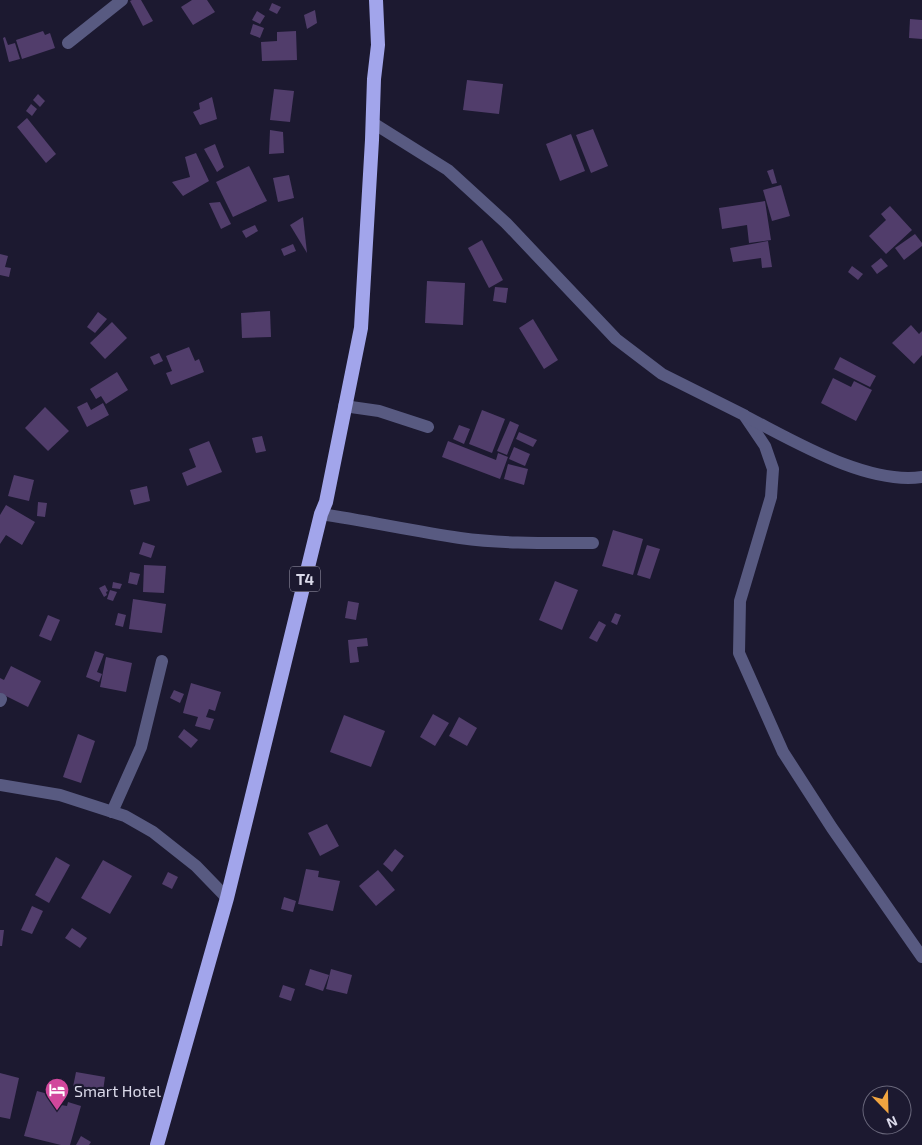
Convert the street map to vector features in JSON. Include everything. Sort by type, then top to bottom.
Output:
[{"type":"highway","name":"T4","points":[[157,1145],[227,898],[321,514],[326,502],[361,328],[374,79],[378,45],[376,0]]},
{"type":"street","points":[[68,43],[122,0]]},
{"type":"street","points":[[373,123],[448,170],[506,222],[616,339],[662,374],[840,463],[882,476],[922,477]]},
{"type":"street","points":[[344,406],[394,415],[428,427]]},
{"type":"street","points":[[744,415],[765,446],[774,469],[771,497],[740,601],[739,653],[783,752],[832,828],[922,957]]},
{"type":"street","points":[[321,514],[460,538],[488,541],[519,543],[593,542]]},
{"type":"street","points":[[112,812],[141,748],[162,661]]},
{"type":"street","points":[[0,785],[60,796],[125,816],[153,832],[196,866],[227,898]]},
{"type":"building","points":[[141,0],[153,21],[143,26],[130,1]]},
{"type":"building","points":[[192,0],[207,0],[215,12],[193,25],[181,7]]},
{"type":"building","points":[[272,3],[281,7],[277,14],[269,10]]},
{"type":"building","points":[[315,10],[317,23],[307,29],[304,15]]},
{"type":"building","points":[[257,11],[265,16],[260,24],[252,20]]},
{"type":"building","points":[[910,19],[922,20],[922,39],[909,38]]},
{"type":"building","points":[[253,24],[264,28],[260,38],[250,34]]},
{"type":"building","points":[[43,31],[45,35],[50,33],[55,48],[22,59],[16,40]]},
{"type":"building","points":[[296,31],[297,60],[262,61],[261,42],[277,41],[277,32]]},
{"type":"building","points":[[5,37],[8,45],[15,43],[20,59],[9,62],[3,38]]},
{"type":"building","points":[[467,80],[503,84],[499,114],[463,110]]},
{"type":"building","points":[[274,89],[294,91],[290,122],[270,120]]},
{"type":"building","points":[[38,94],[45,101],[40,107],[33,100]]},
{"type":"building","points":[[212,97],[217,119],[200,125],[193,112],[200,109],[199,103]]},
{"type":"building","points":[[31,104],[37,109],[32,116],[26,111]]},
{"type":"building","points":[[27,118],[56,154],[46,163],[17,127]]},
{"type":"building","points":[[593,129],[608,166],[591,173],[576,135]]},
{"type":"building","points":[[270,130],[283,132],[284,153],[269,154]]},
{"type":"building","points":[[571,134],[585,171],[560,181],[546,144]]},
{"type":"building","points":[[215,144],[224,167],[217,172],[204,149]]},
{"type":"building","points":[[196,153],[209,181],[183,196],[172,182],[190,177],[185,157]]},
{"type":"building","points":[[249,166],[267,201],[233,217],[216,182]]},
{"type":"building","points":[[773,169],[777,183],[772,184],[767,171]]},
{"type":"building","points":[[289,175],[294,198],[278,202],[273,178]]},
{"type":"building","points":[[781,185],[790,216],[772,221],[763,190]]},
{"type":"building","points":[[765,201],[771,240],[749,243],[747,225],[722,229],[719,208]]},
{"type":"building","points":[[220,202],[231,224],[221,229],[209,203]]},
{"type":"building","points":[[890,206],[912,230],[886,254],[869,236],[886,220],[881,214]]},
{"type":"building","points":[[303,217],[307,253],[290,225]]},
{"type":"building","points":[[255,225],[258,231],[246,238],[242,231]]},
{"type":"building","points":[[915,234],[922,243],[922,246],[904,260],[895,248]]},
{"type":"building","points":[[482,240],[503,280],[489,288],[468,248]]},
{"type":"building","points":[[768,241],[772,267],[762,268],[761,258],[733,262],[730,248]]},
{"type":"building","points":[[293,244],[296,251],[284,256],[281,249]]},
{"type":"building","points":[[0,254],[8,256],[5,267],[11,268],[9,277],[0,275]]},
{"type":"building","points":[[881,258],[888,266],[877,274],[871,266]]},
{"type":"building","points":[[852,266],[863,274],[858,280],[848,272]]},
{"type":"building","points":[[427,281],[465,283],[463,325],[425,323]]},
{"type":"building","points":[[495,287],[508,288],[506,303],[493,301]]},
{"type":"building","points":[[270,311],[271,337],[242,338],[241,313]]},
{"type":"building","points":[[98,312],[107,319],[95,333],[87,327]]},
{"type":"building","points":[[533,319],[558,360],[544,369],[519,328]]},
{"type":"building","points":[[112,322],[127,338],[105,359],[90,343]]},
{"type":"building","points":[[911,325],[919,334],[922,331],[922,355],[914,364],[892,343]]},
{"type":"building","points":[[189,347],[195,361],[199,359],[204,372],[171,385],[166,373],[172,371],[166,356]]},
{"type":"building","points":[[159,353],[163,361],[154,365],[150,357]]},
{"type":"building","points":[[840,357],[876,376],[870,387],[834,369]]},
{"type":"building","points":[[117,372],[128,390],[106,404],[101,396],[96,399],[90,389]]},
{"type":"building","points":[[833,378],[851,387],[854,381],[872,390],[856,421],[821,403]]},
{"type":"building","points":[[87,402],[91,410],[103,403],[109,415],[87,427],[77,407]]},
{"type":"building","points":[[45,407],[69,431],[48,451],[25,428]]},
{"type":"building","points":[[482,410],[505,419],[492,453],[469,444]]},
{"type":"building","points":[[510,421],[519,425],[507,455],[497,451]]},
{"type":"building","points":[[459,425],[470,429],[464,444],[453,439]]},
{"type":"building","points":[[519,432],[537,440],[533,447],[516,439]]},
{"type":"building","points":[[262,436],[266,451],[256,453],[252,438]]},
{"type":"building","points":[[209,441],[222,472],[187,486],[182,473],[196,467],[189,449]]},
{"type":"building","points":[[448,441],[496,460],[498,453],[508,457],[500,479],[442,457]]},
{"type":"building","points":[[514,447],[530,454],[525,466],[509,459]]},
{"type":"building","points":[[508,464],[528,469],[524,485],[504,479]]},
{"type":"building","points":[[14,475],[34,480],[29,501],[8,496]]},
{"type":"building","points":[[147,486],[150,501],[134,505],[130,490]]},
{"type":"building","points":[[38,502],[47,503],[45,517],[37,516]]},
{"type":"building","points":[[6,505],[35,522],[22,545],[6,535],[0,544],[0,515]]},
{"type":"building","points":[[613,530],[643,539],[633,575],[602,566]]},
{"type":"building","points":[[143,542],[155,546],[151,558],[139,554]]},
{"type":"building","points":[[647,545],[660,549],[650,579],[637,575]]},
{"type":"building","points":[[144,565],[166,566],[164,593],[143,592]]},
{"type":"building","points":[[130,572],[140,574],[137,585],[128,583]]},
{"type":"building","points":[[555,581],[578,590],[562,630],[539,620]]},
{"type":"building","points":[[113,582],[122,584],[120,589],[112,588]]},
{"type":"building","points":[[105,585],[108,591],[104,597],[99,588]]},
{"type":"building","points":[[110,590],[117,592],[113,601],[107,599]]},
{"type":"building","points":[[133,599],[166,604],[162,633],[129,629]]},
{"type":"building","points":[[348,601],[359,603],[356,620],[345,618]]},
{"type":"building","points":[[118,613],[126,615],[123,627],[115,625]]},
{"type":"building","points":[[615,613],[621,615],[617,625],[611,622]]},
{"type":"building","points":[[48,615],[60,620],[51,641],[39,636]]},
{"type":"building","points":[[599,621],[606,625],[597,642],[589,638]]},
{"type":"building","points":[[367,638],[368,646],[357,647],[359,662],[350,663],[348,640]]},
{"type":"building","points":[[95,651],[104,654],[97,672],[102,674],[99,682],[86,677]]},
{"type":"building","points":[[106,657],[132,663],[126,692],[100,687]]},
{"type":"building","points":[[11,666],[41,681],[28,707],[0,693],[0,678],[4,680]]},
{"type":"building","points":[[191,683],[221,692],[215,711],[209,709],[206,717],[214,719],[210,730],[195,726],[198,717],[183,713]]},
{"type":"building","points":[[174,690],[184,694],[180,703],[170,698]]},
{"type":"building","points":[[433,714],[449,723],[435,746],[420,737]]},
{"type":"building","points":[[344,715],[385,731],[371,767],[330,752]]},
{"type":"building","points":[[459,717],[477,728],[467,746],[449,736]]},
{"type":"building","points":[[184,729],[198,740],[191,748],[178,737]]},
{"type":"building","points":[[78,734],[95,741],[81,783],[63,777]]},
{"type":"building","points":[[327,824],[339,846],[320,856],[308,833]]},
{"type":"building","points":[[395,849],[404,856],[392,872],[383,864]]},
{"type":"building","points":[[56,857],[70,865],[49,903],[35,895]]},
{"type":"building","points":[[103,860],[132,876],[110,914],[81,898]]},
{"type":"building","points":[[306,869],[319,871],[318,877],[340,881],[333,911],[298,904]]},
{"type":"building","points":[[378,870],[395,890],[376,906],[359,886]]},
{"type":"building","points":[[168,872],[178,877],[172,889],[162,884]]},
{"type":"building","points":[[284,897],[296,901],[293,912],[281,909]]},
{"type":"building","points":[[32,906],[43,911],[32,934],[21,930]]},
{"type":"building","points":[[72,928],[87,938],[80,948],[65,938]]},
{"type":"building","points":[[0,930],[4,930],[2,946],[0,946]]},
{"type":"building","points":[[310,969],[329,975],[323,991],[305,985]]},
{"type":"building","points":[[331,969],[352,975],[347,994],[326,989]]},
{"type":"building","points":[[283,985],[295,989],[291,1001],[279,997]]},
{"type":"building","points":[[76,1072],[105,1077],[102,1098],[89,1096],[90,1090],[73,1087]]},
{"type":"building","points":[[0,1073],[19,1078],[10,1119],[0,1117]]},
{"type":"building","points":[[37,1091],[63,1098],[61,1105],[67,1106],[68,1102],[81,1106],[70,1145],[61,1145],[24,1136]]},
{"type":"building","points":[[81,1136],[91,1142],[89,1145],[76,1145]]},
{"type":"place","name":"Smart Hotel","points":[[57,1111]]}]
